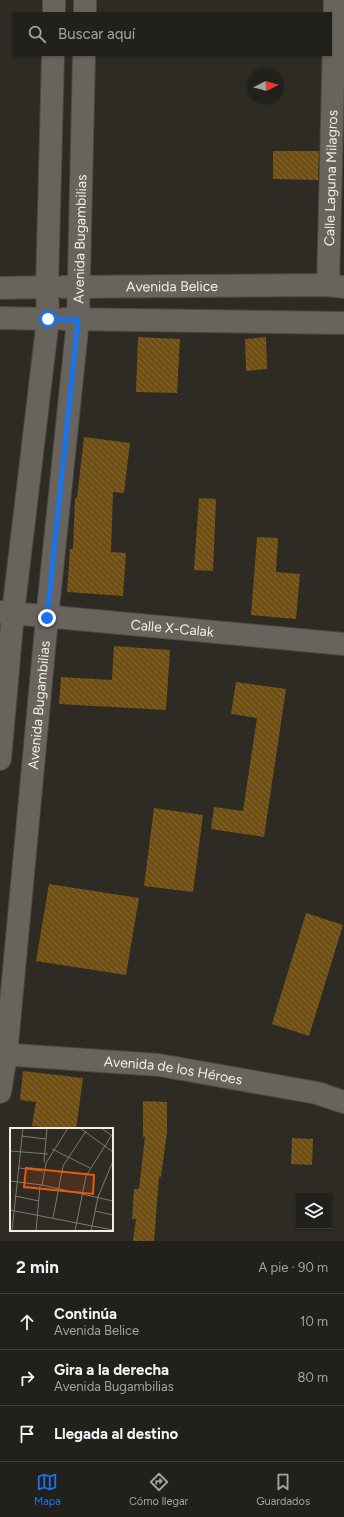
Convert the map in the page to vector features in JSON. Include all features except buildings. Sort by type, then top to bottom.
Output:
[{"type":"main road","points":[[54,0],[54,12]]},
{"type":"main road","points":[[85,0],[85,12]]},
{"type":"main road","name":"Calle Laguna Milagros","points":[[335,0],[336,286]]},
{"type":"main road","points":[[0,759],[7,613],[48,319],[47,287],[53,56]]},
{"type":"main road","name":"Avenida Bugambilias","points":[[0,1092],[78,320],[84,56]]},
{"type":"main road","name":"Avenida Belice","points":[[0,288],[78,286],[336,286]]},
{"type":"main road","points":[[0,318],[344,323]]},
{"type":"main road","name":"Calle X-Calak","points":[[7,613],[47,618],[344,644]]},
{"type":"main road","name":"Avenida de los Héroes","points":[[3,1054],[159,1065],[317,1093],[344,1102]]},
{"type":"route","points":[[47,618],[78,320],[48,319]]}]
